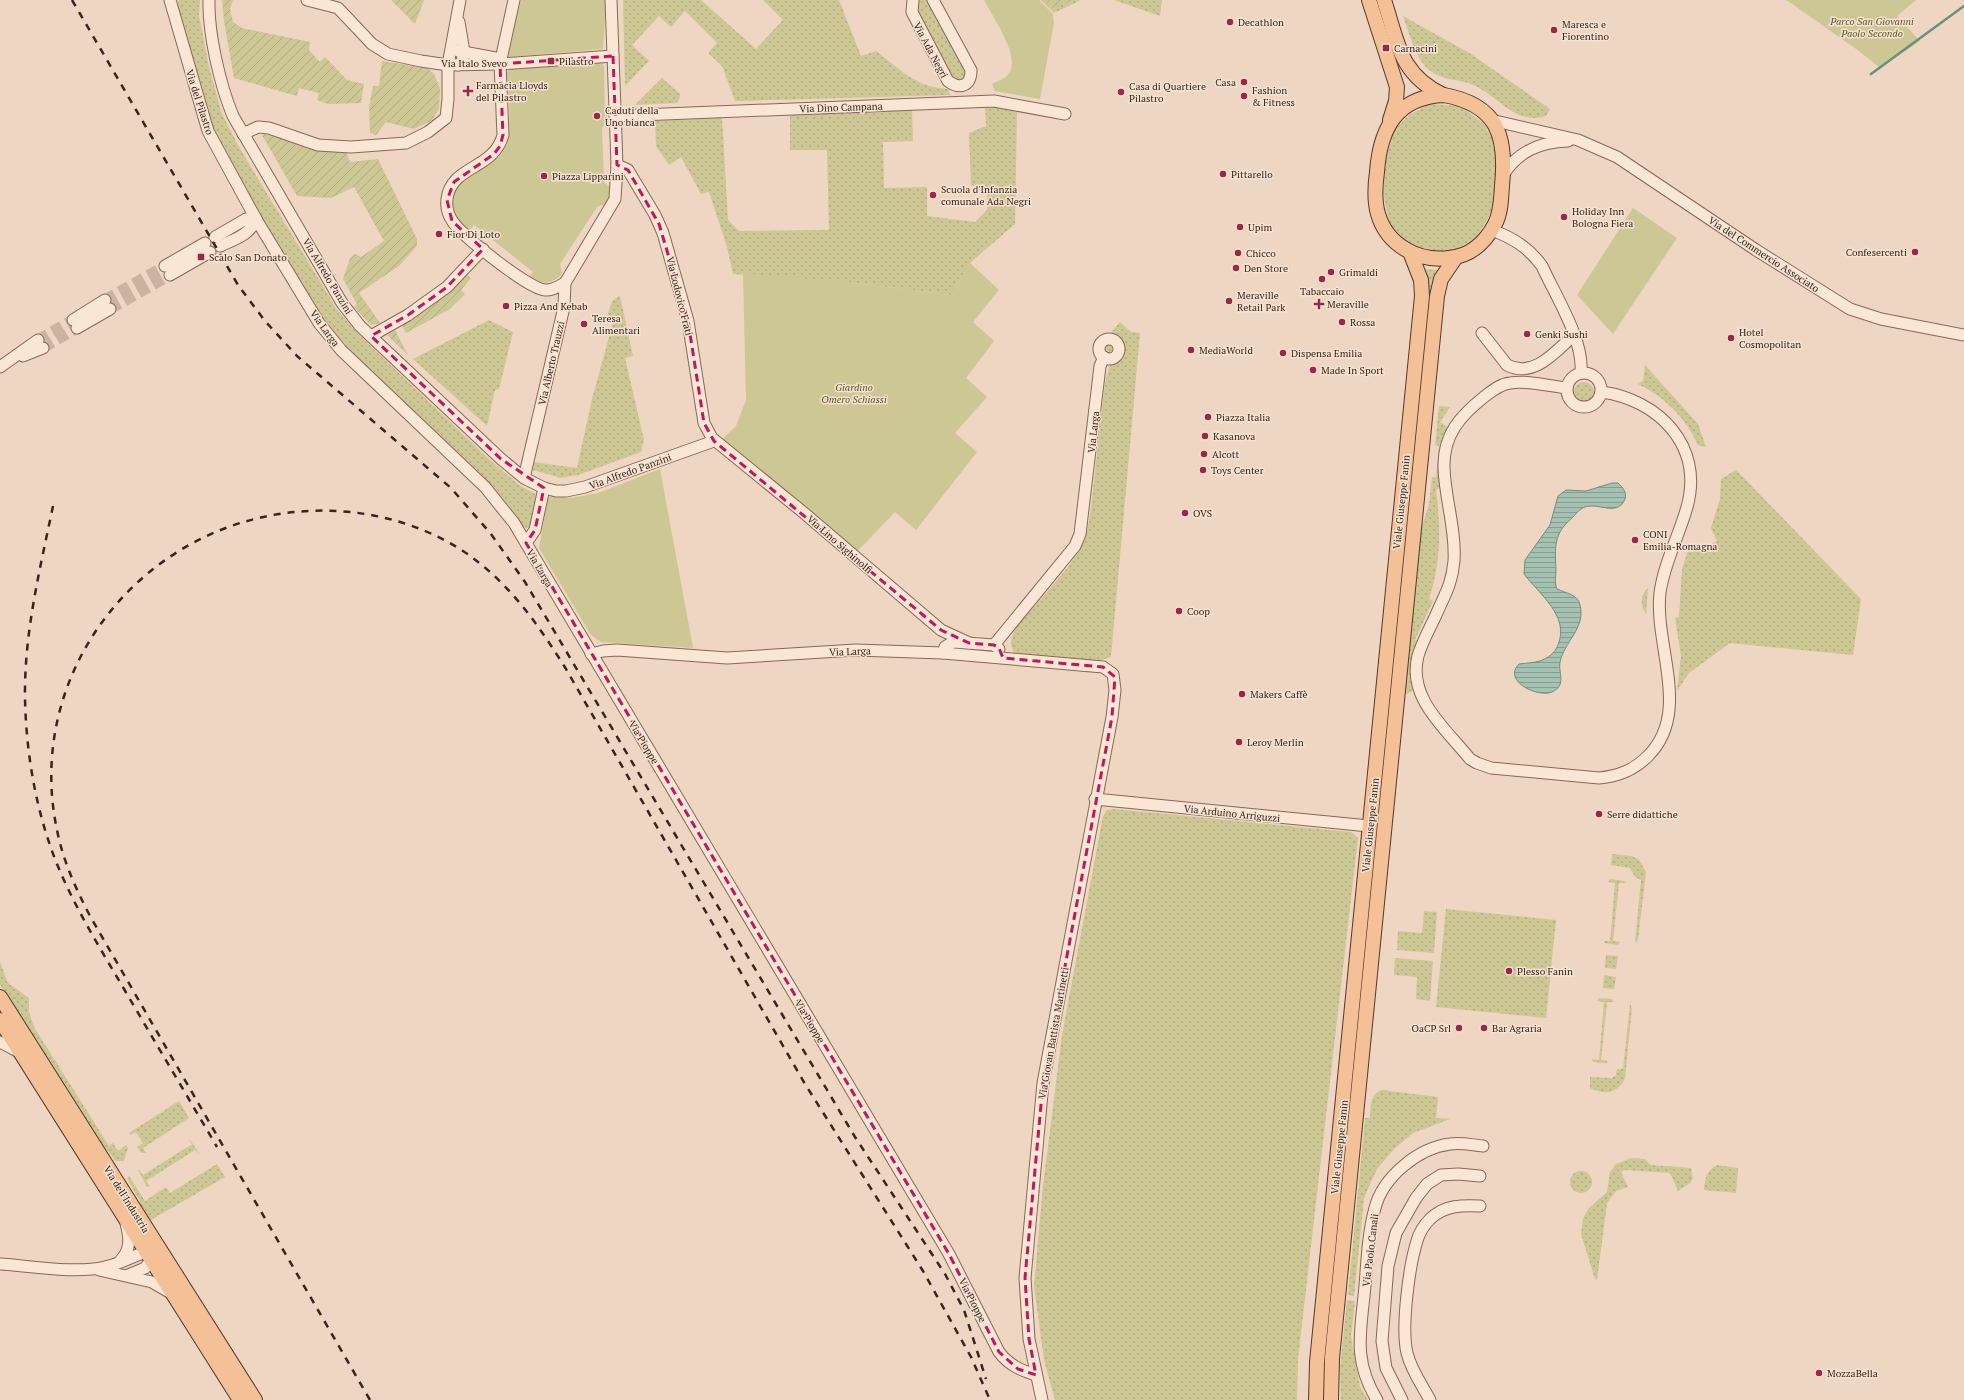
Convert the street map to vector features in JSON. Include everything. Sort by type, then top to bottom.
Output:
[{"type":"main road","points":[[1369,0],[1397,87],[1396,101],[1389,124],[1378,151],[1375,192],[1378,214],[1384,228],[1397,244],[1410,252],[1431,259],[1456,257],[1478,247],[1492,230],[1500,210],[1504,153],[1501,140],[1491,120],[1485,113],[1472,103],[1444,95],[1421,82],[1412,72],[1402,52],[1384,0]]},
{"type":"main road","points":[[1389,124],[1396,115],[1410,103],[1430,96],[1444,95]]},
{"type":"main road","name":"Viale Giuseppe Fanin","points":[[1331,1400],[1332,1358],[1370,826],[1422,296],[1421,280],[1410,252]]},
{"type":"main road","name":"Viale Giuseppe Fanin","points":[[1316,1400],[1318,1356],[1352,1075],[1437,296],[1441,280],[1456,257]]},
{"type":"main road","name":"Via dell'Industria","points":[[0,997],[152,1254],[174,1295],[240,1400]]},
{"type":"main road","name":"Via dell'Industria","points":[[0,1020],[122,1214],[255,1400]]},
{"type":"street","name":"Via del Pilastro","points":[[170,0],[208,131],[256,219]]},
{"type":"street","name":"Via Alfredo Panzini","points":[[209,0],[211,30],[227,101],[243,134],[342,303],[350,314],[371,336],[501,459],[524,478],[544,488],[566,491],[585,487],[714,441]]},
{"type":"street","name":"Via Italo Svevo","points":[[307,0],[338,8],[372,44],[388,54],[453,65],[500,61],[613,56]]},
{"type":"street","points":[[514,0],[500,61],[503,135],[500,146],[494,154],[460,176],[454,182],[447,200],[448,211],[452,221],[458,229],[525,282],[535,288],[546,290],[555,288],[565,283]]},
{"type":"street","name":"Via Alberto Trauzzi","points":[[524,478],[564,307],[565,283],[612,205],[617,190],[612,0]]},
{"type":"street","name":"Via Ada Negri","points":[[913,0],[912,12],[948,81],[955,86],[961,86],[967,83],[971,78],[971,70],[933,0]]},
{"type":"street","points":[[453,65],[462,62],[464,52],[459,32],[459,5]]},
{"type":"street","points":[[243,134],[258,128],[269,128],[318,145],[351,147],[406,143],[428,132],[446,118],[453,65],[451,50],[459,5]]},
{"type":"street","name":"Via Italo Svevo","points":[[451,50],[500,61]]},
{"type":"street","name":"Via Dino Campana","points":[[615,116],[994,101],[1065,114]]},
{"type":"street","name":"Via del Commercio Associato","points":[[1491,120],[1578,140],[1617,157],[1756,250],[1850,309],[1881,319],[1964,335]]},
{"type":"street","name":"Via del Commercio Associato","points":[[1503,175],[1514,160],[1535,147],[1555,142],[1578,140]]},
{"type":"street","name":"Via Lodovico Frati","points":[[617,166],[628,170],[655,215],[661,228],[688,322],[704,423],[714,441]]},
{"type":"street","points":[[218,242],[246,219],[256,219]]},
{"type":"street","name":"Via Larga","points":[[256,219],[328,336],[485,487],[505,512],[526,543],[591,654],[617,650],[727,658],[856,650],[943,653],[1103,667],[1110,670]]},
{"type":"street","points":[[1492,230],[1522,245],[1533,254],[1542,266],[1574,335],[1581,355],[1581,373]]},
{"type":"street","points":[[168,270],[207,248]]},
{"type":"street","points":[[371,336],[408,315],[447,287],[483,249]]},
{"type":"street","points":[[75,324],[108,305]]},
{"type":"street","points":[[1482,333],[1507,365],[1512,367],[1530,368],[1538,366],[1574,335]]},
{"type":"street","points":[[3,365],[41,344]]},
{"type":"street","name":"Via Larga","points":[[994,645],[1075,546],[1080,534],[1100,366],[1104,357]]},
{"type":"street","points":[[1581,373],[1587,373],[1596,378],[1602,392],[1598,402],[1584,408],[1573,404],[1567,394],[1567,388],[1572,378],[1581,373]]},
{"type":"street","points":[[1567,388],[1523,382],[1508,383],[1500,386],[1466,411],[1458,421],[1447,446],[1444,470],[1453,531],[1454,563],[1446,596],[1418,656],[1416,684],[1420,694],[1432,713],[1470,759],[1492,768],[1600,778],[1617,775],[1635,767],[1650,754],[1658,745],[1667,724],[1670,685],[1661,637],[1659,606],[1662,581],[1687,507],[1690,493],[1689,467],[1679,441],[1664,420],[1639,402],[1619,395],[1602,392]]},
{"type":"street","name":"Via Lino Sighinolfi","points":[[714,441],[804,513],[941,630],[969,643]]},
{"type":"street","points":[[526,543],[535,530],[544,488]]},
{"type":"street","points":[[943,653],[945,647],[953,642],[994,645],[999,648],[1003,658]]},
{"type":"street","name":"Via Pioppe","points":[[591,654],[945,1247],[999,1352],[1006,1361],[1018,1369],[1036,1375]]},
{"type":"street","name":"Via Giovan Battista Martinetti","points":[[1042,1400],[1029,1339],[1024,1278],[1043,1083],[1095,799],[1112,717],[1115,677],[1110,670]]},
{"type":"street","name":"Via Arduino Arriguzzi","points":[[1095,799],[1370,826]]},
{"type":"street","points":[[0,1042],[20,1052]]},
{"type":"street","name":"Via Paolo Canali","points":[[1377,1400],[1368,1385],[1359,1349],[1370,1232],[1375,1206],[1382,1190],[1394,1175],[1407,1163],[1423,1153],[1449,1144],[1461,1143],[1483,1146]]},
{"type":"street","points":[[1402,1400],[1386,1368],[1382,1341],[1388,1266],[1396,1233],[1408,1210],[1427,1184],[1441,1176],[1458,1174],[1480,1176]]},
{"type":"street","points":[[1430,1400],[1411,1365],[1405,1342],[1410,1270],[1417,1240],[1423,1227],[1431,1218],[1442,1210],[1460,1205],[1480,1206]]},
{"type":"street","points":[[116,1264],[126,1254],[130,1243],[122,1214]]},
{"type":"street","points":[[92,1269],[152,1254]]},
{"type":"street","points":[[126,1276],[140,1271],[152,1254]]},
{"type":"street","points":[[0,1264],[92,1269],[152,1282],[174,1295]]},
{"type":"highlighted area","points":[[613,56],[617,165],[628,170],[659,224],[688,321],[704,423],[714,441],[941,630],[969,643],[994,645],[999,648],[1003,658],[1103,667],[1115,677],[1112,717],[1043,1083],[1025,1278],[1029,1339],[1036,1375],[1018,1369],[999,1352],[949,1254],[526,543],[535,530],[544,488],[501,459],[371,336],[408,315],[447,287],[483,249],[452,221],[447,200],[454,182],[494,154],[500,146],[503,135],[500,64]]},
{"type":"green space","points":[[179,0],[200,0],[199,16],[209,67],[222,114],[239,147],[336,308],[359,335],[489,459],[519,485],[537,495],[532,526],[525,528],[479,472],[368,368],[339,338],[318,311],[266,225],[213,128],[177,6]]},
{"type":"green space","points":[[222,0],[233,0],[230,9],[233,22],[242,28],[310,42],[309,50],[320,62],[325,57],[347,80],[364,84],[361,103],[328,104],[317,100],[319,93],[299,88],[297,96],[234,78],[224,21]]},
{"type":"green space","points":[[391,0],[424,0],[415,24]]},
{"type":"green space","points":[[521,0],[606,0],[603,49],[508,57],[507,55]]},
{"type":"green space","points":[[623,0],[701,0],[756,49],[783,20],[763,0],[839,0],[861,56],[876,51],[901,71],[917,81],[936,88],[948,89],[950,95],[735,101],[722,66],[708,53],[717,43],[685,11],[671,27],[659,16],[632,45],[649,61],[625,86]]},
{"type":"green space","points":[[918,0],[929,0],[968,71],[961,82],[950,78],[914,11]]},
{"type":"green space","points":[[984,0],[1039,0],[1053,14],[1054,23],[1040,99],[995,91],[992,84],[1004,78],[1010,72],[1012,64],[1011,55],[1004,36]]},
{"type":"green space","points":[[1041,0],[1081,0],[1054,13]]},
{"type":"green space","points":[[1045,0],[1073,0],[1053,8]]},
{"type":"green space","points":[[1114,0],[1162,0],[1160,16]]},
{"type":"green space","name":"Parco San Giovanni Paolo Secondo","points":[[1784,0],[1916,0],[1897,16],[1920,41],[1880,68],[1859,51],[1788,1]]},
{"type":"green space","points":[[1403,16],[1471,54],[1550,109],[1546,116],[1535,118],[1525,117],[1507,108],[1491,95],[1473,85],[1438,76],[1433,73],[1419,58]]},
{"type":"green space","points":[[382,61],[427,68],[434,74],[440,88],[439,109],[431,121],[414,129],[386,122],[376,135],[370,133],[369,107],[373,86],[379,86]]},
{"type":"green space","name":"Piazza Lipparini","points":[[601,62],[604,66],[605,124],[602,128],[604,182],[612,189],[607,203],[597,207],[560,264],[562,274],[553,281],[546,283],[538,281],[528,277],[533,272],[474,225],[469,232],[465,229],[454,213],[452,203],[453,198],[456,189],[462,182],[493,161],[505,148],[509,132],[507,72],[510,69]]},
{"type":"green space","points":[[662,78],[680,94],[677,103],[635,105]]},
{"type":"green space","points":[[1430,104],[1461,106],[1484,124],[1495,143],[1496,160],[1493,208],[1475,239],[1456,249],[1432,252],[1406,242],[1389,223],[1383,192],[1386,160],[1394,130],[1409,115]]},
{"type":"green space","points":[[1001,107],[1017,110],[1015,224],[970,263],[951,295],[846,282],[733,274],[727,247],[709,192],[701,194],[681,157],[669,165],[656,146],[655,121],[722,118],[728,220],[739,231],[829,230],[827,150],[790,150],[790,115],[912,110],[913,141],[883,142],[884,188],[927,187],[927,216],[975,222],[987,210],[987,187],[971,186],[969,133],[986,126],[985,108]]},
{"type":"green space","points":[[265,134],[318,148],[347,149],[350,162],[378,159],[417,239],[417,246],[399,266],[359,293],[380,323],[371,325],[354,307],[357,304],[343,279],[350,258],[355,254],[361,257],[384,241],[354,187],[331,198],[297,196],[262,135]]},
{"type":"green space","points":[[1633,208],[1677,238],[1613,334],[1577,295]]},
{"type":"green space","name":"Giardino Omero Schiassi","points":[[970,263],[999,290],[973,322],[994,341],[966,378],[987,397],[955,433],[977,452],[916,530],[895,512],[851,558],[720,441],[736,426],[746,400],[743,273],[846,282],[951,295]]},
{"type":"green space","points":[[1423,269],[1440,270],[1431,289],[1424,356],[1421,356]]},
{"type":"green space","points":[[466,274],[471,278],[461,290],[465,294],[450,309],[406,333],[401,324],[440,300]]},
{"type":"green space","points":[[620,296],[633,356],[625,358],[644,440],[641,452],[578,475],[561,478],[533,470],[533,462],[577,468],[592,399],[614,319],[607,317],[612,301]]},
{"type":"green space","points":[[489,320],[513,332],[499,389],[495,390],[487,426],[413,359]]},
{"type":"green space","points":[[1120,322],[1131,332],[1140,333],[1111,657],[1099,661],[1014,653],[1011,640],[1016,628],[1069,566],[1085,540],[1090,517],[1105,382],[1110,365],[1123,356],[1124,348],[1121,339],[1111,333]]},
{"type":"green space","points":[[395,330],[408,355],[387,335]]},
{"type":"green space","points":[[1107,344],[1111,344],[1113,345],[1113,353],[1107,354],[1104,351],[1104,347]]},
{"type":"green space","points":[[1645,365],[1698,424],[1706,447],[1698,445],[1687,425],[1673,409],[1657,395],[1638,384],[1643,381]]},
{"type":"green space","points":[[1584,382],[1591,385],[1594,392],[1591,399],[1584,402],[1577,399],[1574,392],[1577,385]]},
{"type":"green space","points":[[1439,406],[1450,407],[1440,422],[1449,428],[1441,450],[1439,465],[1441,488],[1436,490],[1439,518],[1438,559],[1429,599],[1433,601],[1415,640],[1419,643],[1414,690],[1407,694],[1405,692],[1419,536],[1429,504],[1432,477],[1436,477],[1439,446],[1435,445]]},
{"type":"green space","points":[[660,469],[693,648],[601,642],[591,635],[539,548],[548,497],[571,498],[598,493]]},
{"type":"green space","points":[[1736,470],[1861,599],[1853,655],[1730,643],[1689,673],[1677,691],[1681,656],[1675,618],[1679,617],[1682,569],[1688,550],[1703,549],[1717,541],[1711,528],[1720,499],[1721,479]]},
{"type":"green space","points":[[1648,588],[1646,614],[1642,604],[1642,597]]},
{"type":"green space","points":[[1114,809],[1351,832],[1358,838],[1298,1359],[1297,1400],[1055,1400],[1044,1360],[1034,1286],[1043,1186],[1062,1035],[1103,816],[1107,810]]},
{"type":"green space","points":[[1612,854],[1632,856],[1639,860],[1646,872],[1638,940],[1635,943],[1641,880],[1635,877],[1630,868],[1611,865]]},
{"type":"green space","points":[[1610,879],[1624,881],[1626,883],[1619,883],[1613,941],[1620,942],[1618,945],[1605,943],[1604,941],[1610,941],[1615,883],[1608,882]]},
{"type":"green space","points":[[1446,909],[1556,920],[1546,1018],[1436,1007]]},
{"type":"green space","points":[[1424,911],[1437,912],[1434,953],[1397,950],[1398,931],[1422,933]]},
{"type":"green space","points":[[1606,955],[1618,956],[1616,969],[1605,968]]},
{"type":"green space","points":[[1395,958],[1433,961],[1430,1001],[1416,999],[1417,977],[1394,975]]},
{"type":"green space","points":[[0,962],[8,983],[29,998],[29,1012],[34,1027],[109,1146],[113,1143],[118,1151],[126,1145],[128,1148],[124,1161],[115,1161],[108,1151],[100,1145],[10,1003],[0,984]]},
{"type":"green space","points":[[1604,975],[1616,977],[1614,989],[1603,988]]},
{"type":"green space","points":[[1599,998],[1612,999],[1614,1002],[1607,1002],[1601,1060],[1608,1061],[1606,1063],[1593,1062],[1592,1059],[1599,1060],[1604,1002],[1597,1001]]},
{"type":"green space","points":[[1630,1004],[1632,1008],[1625,1078],[1619,1087],[1610,1092],[1600,1092],[1590,1088],[1590,1077],[1612,1078],[1616,1075],[1617,1069],[1623,1069]]},
{"type":"green space","points":[[1382,1090],[1438,1097],[1436,1118],[1450,1119],[1413,1133],[1394,1149],[1377,1169],[1364,1198],[1354,1296],[1348,1295],[1365,1118],[1370,1118],[1373,1098]]},
{"type":"green space","points":[[179,1101],[189,1118],[143,1148],[146,1153],[141,1153],[137,1147],[143,1143],[136,1132],[130,1135],[129,1133]]},
{"type":"green space","points":[[189,1138],[200,1155],[195,1150],[146,1181],[150,1186],[147,1187],[138,1170],[143,1175],[192,1145]]},
{"type":"green space","points":[[1631,1158],[1645,1159],[1651,1165],[1691,1168],[1693,1178],[1690,1183],[1678,1191],[1670,1173],[1625,1170],[1621,1172],[1628,1187],[1616,1191],[1607,1203],[1597,1280],[1595,1279],[1581,1234],[1583,1219],[1588,1209],[1607,1192],[1610,1172],[1616,1164]]},
{"type":"green space","points":[[217,1164],[225,1177],[149,1221],[139,1206],[140,1201],[127,1179],[129,1176],[145,1201],[166,1187],[170,1193]]},
{"type":"green space","points":[[1717,1165],[1738,1168],[1736,1193],[1704,1190],[1708,1172]]},
{"type":"green space","points":[[1581,1171],[1589,1174],[1592,1182],[1589,1190],[1581,1193],[1573,1190],[1570,1182],[1573,1174]]},
{"type":"green space","points":[[1347,1300],[1355,1301],[1351,1336],[1360,1387],[1368,1400],[1341,1400],[1340,1368]]},
{"type":"shaded area","points":[[1612,483],[1618,483],[1625,492],[1625,499],[1621,505],[1617,508],[1593,506],[1581,509],[1566,524],[1558,536],[1555,555],[1556,586],[1557,589],[1577,598],[1581,613],[1577,628],[1562,655],[1560,662],[1561,682],[1559,686],[1552,692],[1539,693],[1524,687],[1518,682],[1515,676],[1515,670],[1519,664],[1540,661],[1551,655],[1558,645],[1561,634],[1560,624],[1551,606],[1524,574],[1525,560],[1550,525],[1558,496],[1566,490],[1586,491]]},
{"type":"waterway","points":[[1871,74],[1964,6]]},
{"type":"tunnel","points":[[105,300],[165,266]]},
{"type":"tunnel","points":[[110,309],[170,275]]},
{"type":"tunnel","points":[[38,340],[73,320]]},
{"type":"tunnel","points":[[43,348],[77,328]]},
{"type":"railway","points":[[72,0],[238,285],[265,321],[297,356],[451,488],[491,534],[525,582],[855,1137],[945,1274],[964,1310],[986,1379]]},
{"type":"railway","points":[[53,506],[38,577],[30,625],[25,674],[27,740],[43,824],[57,864],[80,912],[217,1147]]},
{"type":"railway","points":[[370,1400],[90,916],[70,874],[63,853],[57,830],[51,772],[58,717],[76,665],[105,618],[142,578],[187,546],[238,524],[295,512],[338,511],[360,513],[382,517],[424,531],[463,551],[479,563],[521,604],[566,669],[805,1084],[923,1271],[971,1357],[990,1400]]},
{"type":"place","name":"Decathlon","points":[[1230,22]]},
{"type":"place","name":"Maresca e Fiorentino","points":[[1554,30]]},
{"type":"place","name":"Carnacini","points":[[1386,48]]},
{"type":"place","name":"Pilastro","points":[[551,61]]},
{"type":"place","name":"Casa","points":[[1244,82]]},
{"type":"place","name":"Farmacia Lloyds del Pilastro","points":[[468,91]]},
{"type":"place","name":"Casa di Quartiere Pilastro","points":[[1121,92]]},
{"type":"place","name":"Fashion & Fitness","points":[[1244,96]]},
{"type":"place","name":"Caduti della Uno bianca","points":[[597,116]]},
{"type":"place","name":"Pittarello","points":[[1223,174]]},
{"type":"place","name":"Piazza Lipparini","points":[[544,176]]},
{"type":"place","name":"Scuola d'Infanzia comunale Ada Negri","points":[[933,195]]},
{"type":"place","name":"Holiday Inn Bologna Fiera","points":[[1564,217]]},
{"type":"place","name":"Upim","points":[[1240,227]]},
{"type":"place","name":"Fior Di Loto","points":[[439,234]]},
{"type":"place","name":"Confesercenti","points":[[1915,252]]},
{"type":"place","name":"Chicco","points":[[1238,253]]},
{"type":"place","name":"Scalo San Donato","points":[[201,257]]},
{"type":"place","name":"Den Store","points":[[1236,268]]},
{"type":"place","name":"Grimaldi","points":[[1331,272]]},
{"type":"place","name":"Tabaccaio","points":[[1322,279]]},
{"type":"place","name":"Meraville Retail Park","points":[[1229,301]]},
{"type":"place","name":"Meraville","points":[[1319,304]]},
{"type":"place","name":"Pizza And Kebab","points":[[506,306]]},
{"type":"place","name":"Rossa","points":[[1342,322]]},
{"type":"place","name":"Teresa Alimentari","points":[[584,324]]},
{"type":"place","name":"Genki Sushi","points":[[1527,334]]},
{"type":"place","name":"Hotel Cosmopolitan","points":[[1731,338]]},
{"type":"place","name":"MediaWorld","points":[[1191,350]]},
{"type":"place","name":"Dispensa Emilia","points":[[1283,353]]},
{"type":"place","name":"Made In Sport","points":[[1313,370]]},
{"type":"place","name":"Piazza Italia","points":[[1208,417]]},
{"type":"place","name":"Kasanova","points":[[1205,436]]},
{"type":"place","name":"Alcott","points":[[1204,454]]},
{"type":"place","name":"Toys Center","points":[[1203,470]]},
{"type":"place","name":"OVS","points":[[1185,513]]},
{"type":"place","name":"CONI Emilia-Romagna","points":[[1635,540]]},
{"type":"place","name":"Coop","points":[[1179,611]]},
{"type":"place","name":"Makers Caffè","points":[[1242,694]]},
{"type":"place","name":"Leroy Merlin","points":[[1239,742]]},
{"type":"place","name":"Serre didattiche","points":[[1599,814]]},
{"type":"place","name":"Plesso Fanin","points":[[1509,971]]},
{"type":"place","name":"OaCP Srl","points":[[1459,1028]]},
{"type":"place","name":"Bar Agraria","points":[[1484,1028]]},
{"type":"place","name":"MozzaBella","points":[[1819,1373]]}]
